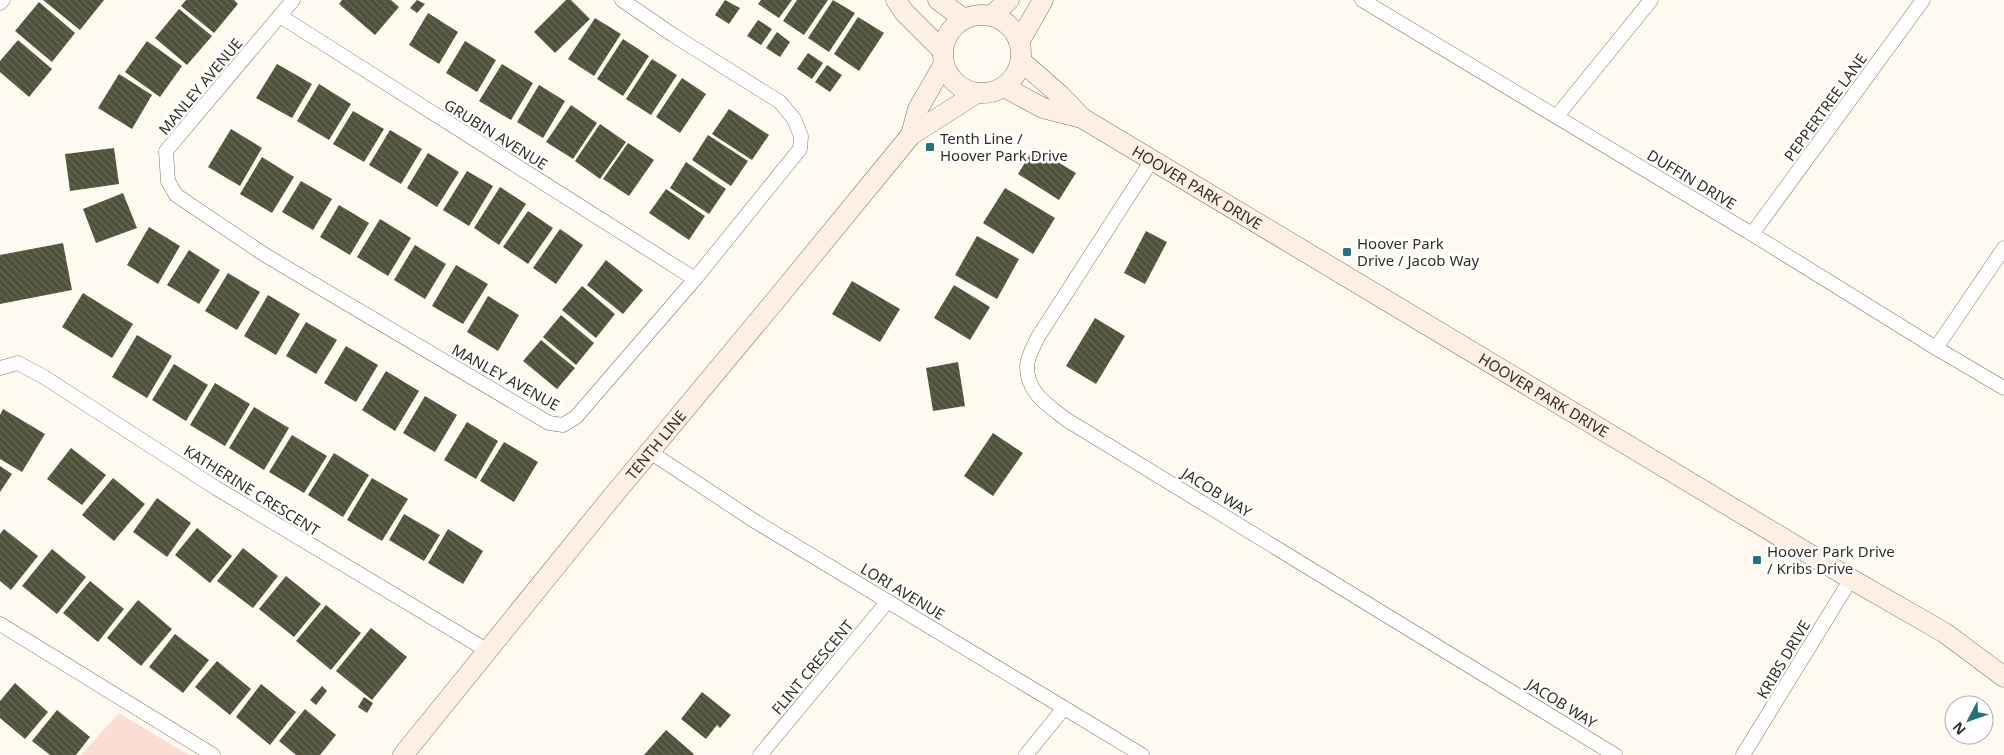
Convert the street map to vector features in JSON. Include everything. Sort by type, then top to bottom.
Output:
[{"type":"street","points":[[0,3],[3,0]]},
{"type":"street","name":"MANLEY AVENUE","points":[[294,0],[166,151],[168,181],[176,194],[265,255],[549,423],[563,425],[576,417],[694,279],[800,149],[801,136],[794,119],[780,102],[673,35],[622,0]]},
{"type":"street","points":[[896,0],[943,58],[948,75],[956,84],[977,94],[987,94],[1004,87],[1017,72],[1020,52],[1043,0]]},
{"type":"street","points":[[938,0],[964,19]]},
{"type":"street","points":[[991,16],[1009,0]]},
{"type":"street","points":[[1557,116],[1651,0]]},
{"type":"street","name":"PEPPERTREE LANE","points":[[1752,234],[1924,0]]},
{"type":"street","name":"DUFFIN DRIVE","points":[[1371,2],[2004,388]]},
{"type":"street","points":[[943,58],[946,38],[953,27],[964,19],[977,15],[991,16],[1003,21],[1013,30],[1020,52]]},
{"type":"street","name":"GRUBIN AVENUE","points":[[280,16],[694,279]]},
{"type":"street","name":"HOOVER PARK DRIVE","points":[[1020,52],[1082,118],[1851,579],[1945,633],[2004,677]]},
{"type":"street","name":"TENTH LINE","points":[[911,135],[918,109],[943,58]]},
{"type":"street","name":"HOOVER PARK DRIVE","points":[[1004,87],[1043,108],[1082,118]]},
{"type":"street","name":"TENTH LINE","points":[[403,755],[488,652],[607,502],[911,135],[977,94]]},
{"type":"street","name":"JACOB WAY","points":[[1152,160],[1038,337],[1027,367],[1036,395],[1067,420],[1615,755]]},
{"type":"street","points":[[1936,348],[2004,248]]},
{"type":"street","name":"KATHERINE CRESCENT","points":[[0,368],[18,363],[44,377],[216,488],[488,652]]},
{"type":"street","name":"LORI AVENUE","points":[[650,452],[754,520],[1142,755]]},
{"type":"street","name":"KRIBS DRIVE","points":[[1743,755],[1851,579]]},
{"type":"street","name":"FLINT CRESCENT","points":[[760,755],[888,601]]},
{"type":"street","points":[[0,624],[213,755]]},
{"type":"street","points":[[1026,755],[1064,708]]},
{"type":"shaded area","points":[[119,713],[189,755],[81,755]]},
{"type":"building","points":[[43,0],[104,0],[80,30]]},
{"type":"building","points":[[186,0],[234,0],[238,4],[214,33],[181,6]]},
{"type":"building","points":[[342,0],[391,0],[399,7],[375,35],[339,4]]},
{"type":"building","points":[[417,0],[425,4],[417,13],[410,8]]},
{"type":"building","points":[[566,0],[571,0],[590,19],[555,53],[534,32]]},
{"type":"building","points":[[725,0],[740,8],[729,24],[715,15]]},
{"type":"building","points":[[761,0],[792,0],[779,18],[758,4]]},
{"type":"building","points":[[797,0],[828,0],[804,35],[783,21]]},
{"type":"building","points":[[833,0],[855,13],[829,52],[808,38]]},
{"type":"building","points":[[39,2],[75,33],[52,62],[15,31]]},
{"type":"building","points":[[179,9],[212,36],[187,65],[155,38]]},
{"type":"building","points":[[428,13],[458,32],[439,64],[409,45]]},
{"type":"building","points":[[858,17],[884,33],[859,71],[834,54]]},
{"type":"building","points":[[595,18],[621,34],[594,76],[568,59]]},
{"type":"building","points":[[758,20],[772,29],[761,45],[747,36]]},
{"type":"building","points":[[777,32],[790,42],[780,57],[766,48]]},
{"type":"building","points":[[623,39],[649,56],[623,96],[597,79]]},
{"type":"building","points":[[18,40],[52,69],[29,97],[0,72],[0,61]]},
{"type":"building","points":[[147,41],[182,66],[160,97],[125,72]]},
{"type":"building","points":[[465,41],[496,60],[477,92],[446,73]]},
{"type":"building","points":[[808,53],[823,63],[812,79],[797,69]]},
{"type":"building","points":[[652,59],[677,75],[651,115],[626,99]]},
{"type":"building","points":[[277,64],[312,84],[292,118],[256,98]]},
{"type":"building","points":[[502,64],[533,83],[511,120],[479,101]]},
{"type":"building","points":[[827,65],[842,75],[830,92],[815,82]]},
{"type":"building","points":[[119,74],[152,95],[132,129],[98,108]]},
{"type":"building","points":[[682,78],[706,94],[680,133],[656,117]]},
{"type":"building","points":[[319,84],[351,104],[329,140],[297,121]]},
{"type":"building","points":[[539,85],[565,101],[543,138],[517,122]]},
{"type":"building","points":[[571,105],[597,123],[573,159],[546,142]]},
{"type":"building","points":[[729,109],[769,135],[752,160],[712,134]]},
{"type":"building","points":[[353,111],[384,129],[364,162],[333,144]]},
{"type":"building","points":[[600,124],[626,142],[600,179],[575,161]]},
{"type":"building","points":[[231,129],[262,148],[240,186],[208,167]]},
{"type":"building","points":[[390,130],[422,149],[401,184],[369,165]]},
{"type":"building","points":[[708,135],[748,161],[731,186],[692,160]]},
{"type":"building","points":[[628,143],[654,160],[629,196],[603,179]]},
{"type":"building","points":[[114,148],[119,184],[70,191],[65,154]]},
{"type":"building","points":[[1034,148],[1076,173],[1059,200],[1018,174]]},
{"type":"building","points":[[428,153],[459,172],[437,207],[407,188]]},
{"type":"building","points":[[262,157],[294,177],[272,213],[240,194]]},
{"type":"building","points":[[686,162],[726,189],[709,214],[670,188]]},
{"type":"building","points":[[467,171],[493,186],[469,226],[443,210]]},
{"type":"building","points":[[301,181],[332,199],[313,230],[282,212]]},
{"type":"building","points":[[500,187],[526,204],[499,245],[474,228]]},
{"type":"building","points":[[1005,188],[1055,218],[1033,254],[983,223]]},
{"type":"building","points":[[666,189],[705,216],[689,240],[649,213]]},
{"type":"building","points":[[123,193],[137,228],[96,243],[83,209]]},
{"type":"building","points":[[339,205],[369,223],[350,255],[320,237]]},
{"type":"building","points":[[528,211],[553,228],[528,264],[503,247]]},
{"type":"building","points":[[380,219],[411,238],[388,276],[357,257]]},
{"type":"building","points":[[149,227],[180,246],[158,284],[127,265]]},
{"type":"building","points":[[560,229],[583,245],[556,284],[533,268]]},
{"type":"building","points":[[1146,231],[1167,242],[1145,284],[1124,273]]},
{"type":"building","points":[[977,236],[1019,259],[997,299],[955,275]]},
{"type":"building","points":[[63,243],[72,290],[0,304],[0,255]]},
{"type":"building","points":[[415,245],[446,264],[425,299],[394,280]]},
{"type":"building","points":[[189,250],[220,270],[199,304],[167,285]]},
{"type":"building","points":[[606,260],[643,290],[623,314],[587,285]]},
{"type":"building","points":[[456,265],[488,284],[463,324],[432,306]]},
{"type":"building","points":[[228,273],[260,292],[237,330],[205,311]]},
{"type":"building","points":[[852,281],[900,309],[880,342],[832,314]]},
{"type":"building","points":[[954,285],[990,307],[970,340],[934,318]]},
{"type":"building","points":[[582,286],[615,314],[596,338],[562,310]]},
{"type":"building","points":[[83,293],[133,324],[112,358],[62,327]]},
{"type":"building","points":[[268,295],[300,314],[276,355],[244,336]]},
{"type":"building","points":[[488,296],[519,315],[498,351],[467,332]]},
{"type":"building","points":[[561,315],[594,343],[576,365],[543,337]]},
{"type":"building","points":[[1095,318],[1125,336],[1096,384],[1066,366]]},
{"type":"building","points":[[306,322],[337,340],[316,374],[286,356]]},
{"type":"building","points":[[137,335],[172,356],[147,398],[112,377]]},
{"type":"building","points":[[541,340],[575,368],[557,389],[523,361]]},
{"type":"building","points":[[346,346],[378,365],[356,402],[324,383]]},
{"type":"building","points":[[958,362],[965,406],[933,411],[926,368]]},
{"type":"building","points":[[174,364],[208,385],[186,421],[152,400]]},
{"type":"building","points":[[386,371],[419,391],[395,431],[362,410]]},
{"type":"building","points":[[215,383],[250,404],[225,446],[190,425]]},
{"type":"building","points":[[425,396],[457,415],[435,452],[403,433]]},
{"type":"building","points":[[254,407],[289,428],[264,470],[229,448]]},
{"type":"building","points":[[3,409],[45,434],[22,472],[0,459],[0,415]]},
{"type":"building","points":[[467,422],[498,441],[476,479],[444,460]]},
{"type":"building","points":[[993,433],[1023,453],[993,496],[964,476]]},
{"type":"building","points":[[292,435],[327,456],[304,493],[269,472]]},
{"type":"building","points":[[504,442],[538,462],[514,502],[480,481]]},
{"type":"building","points":[[71,448],[106,475],[82,505],[47,479]]},
{"type":"building","points":[[334,453],[369,475],[343,517],[308,495]]},
{"type":"building","points":[[0,466],[12,474],[0,492]]},
{"type":"building","points":[[113,478],[145,504],[114,541],[82,515]]},
{"type":"building","points":[[372,478],[408,499],[382,541],[347,520]]},
{"type":"building","points":[[157,498],[191,523],[167,557],[133,532]]},
{"type":"building","points":[[404,514],[440,535],[424,561],[389,540]]},
{"type":"building","points":[[197,528],[232,556],[210,583],[175,555]]},
{"type":"building","points":[[4,529],[38,556],[11,590],[0,581],[0,534]]},
{"type":"building","points":[[448,529],[483,551],[463,584],[428,563]]},
{"type":"building","points":[[243,548],[278,576],[253,608],[217,581]]},
{"type":"building","points":[[52,549],[86,577],[57,614],[22,586]]},
{"type":"building","points":[[286,576],[321,604],[294,637],[259,609]]},
{"type":"building","points":[[90,581],[124,609],[98,642],[63,613]]},
{"type":"building","points":[[138,600],[172,629],[141,666],[107,638]]},
{"type":"building","points":[[326,605],[361,633],[331,670],[296,641]]},
{"type":"building","points":[[371,628],[407,657],[372,700],[336,671]]},
{"type":"building","points":[[175,634],[209,660],[183,693],[149,667]]},
{"type":"building","points":[[217,661],[251,689],[230,715],[195,687]]},
{"type":"building","points":[[15,683],[48,712],[25,739],[0,718],[0,701]]},
{"type":"building","points":[[261,684],[296,712],[270,745],[236,717]]},
{"type":"building","points":[[322,686],[327,691],[316,705],[310,700]]},
{"type":"building","points":[[702,692],[731,715],[720,728],[717,725],[706,739],[681,719]]},
{"type":"building","points":[[364,697],[373,703],[367,713],[358,707]]},
{"type":"building","points":[[305,709],[336,735],[320,755],[296,755],[279,741]]},
{"type":"building","points":[[57,710],[90,737],[76,755],[50,755],[32,741]]},
{"type":"building","points":[[666,730],[694,754],[644,755]]},
{"type":"place","name":"Tenth Line / Hoover Park Drive","points":[[930,147]]},
{"type":"place","name":"Hoover Park Drive / Jacob Way","points":[[1347,252]]},
{"type":"place","name":"Hoover Park Drive / Kribs Drive","points":[[1757,560]]}]
